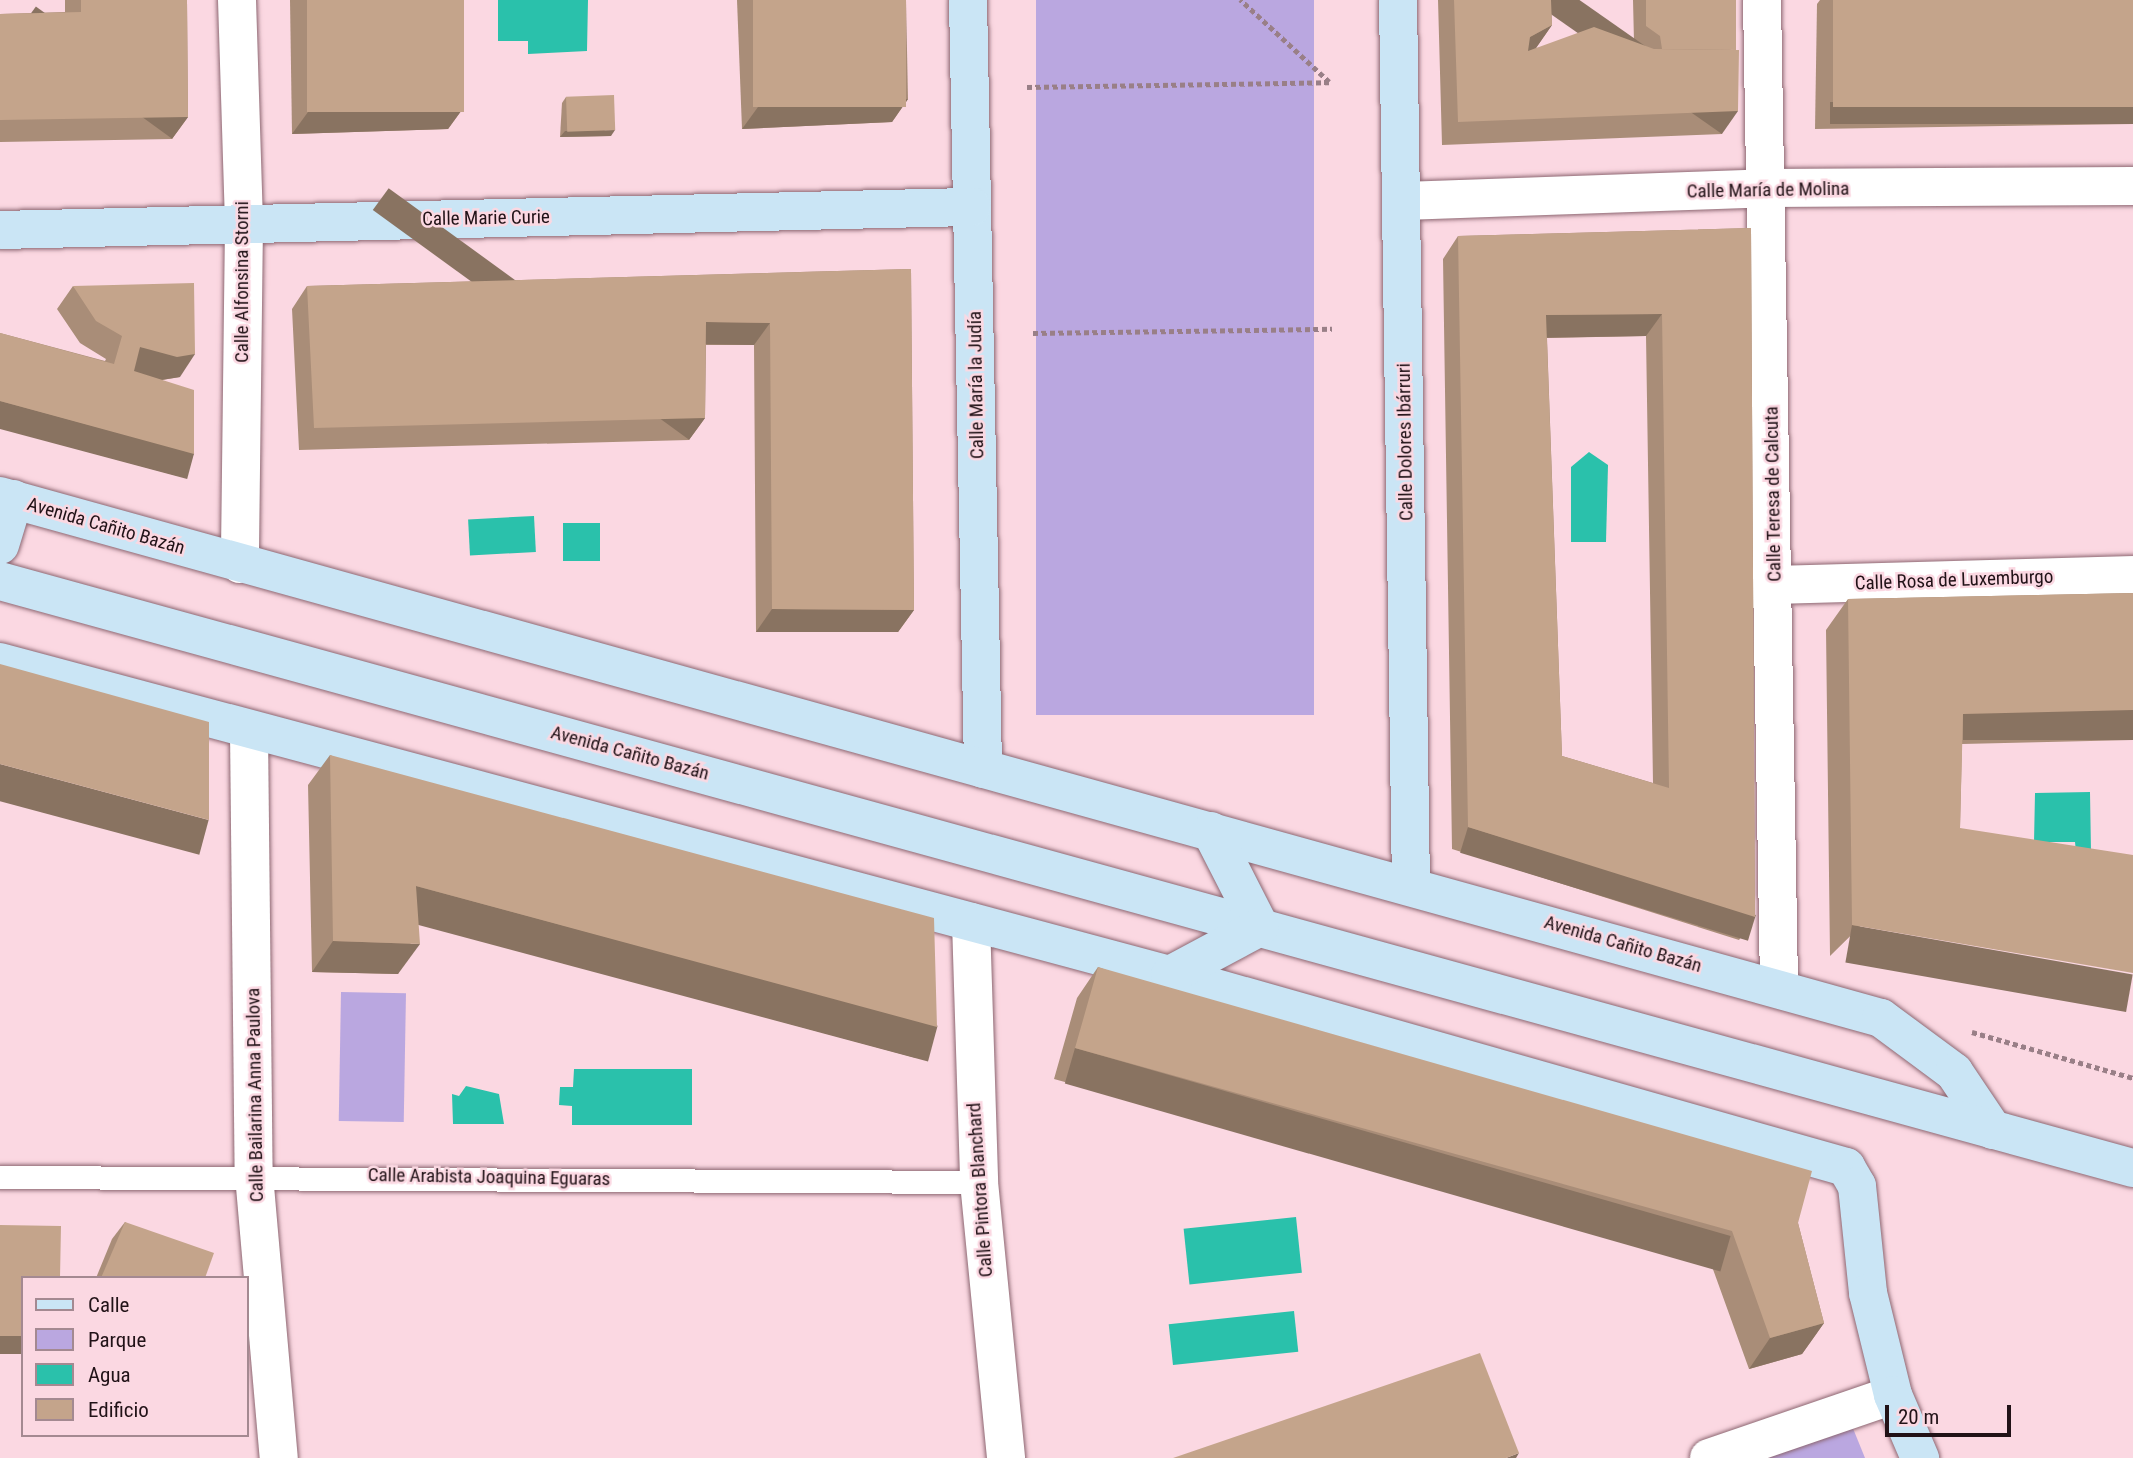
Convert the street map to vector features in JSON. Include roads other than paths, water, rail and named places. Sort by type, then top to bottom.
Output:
[{"type":"street","name":"Calle Alfonsina Storni","points":[[237,0],[244,223],[240,565]]},
{"type":"street","name":"Calle María la Judía","points":[[968,0],[982,769]]},
{"type":"street","name":"Calle Dolores Ibárruri","points":[[1398,0],[1411,884]]},
{"type":"street","name":"Calle Teresa de Calcuta","points":[[1762,0],[1775,585],[1779,988]]},
{"type":"street","name":"Calle María de Molina","points":[[1403,201],[1766,188],[2133,186]]},
{"type":"street","name":"Calle Marie Curie","points":[[0,230],[972,207]]},
{"type":"street","name":"Avenida Cañito Bazán","points":[[0,545],[7,497],[240,565],[1411,884],[1779,988],[1881,1018],[1954,1072],[1993,1130]]},
{"type":"street","name":"Calle Rosa de Luxemburgo","points":[[1775,585],[2133,575]]},
{"type":"street","name":"Avenida Cañito Bazán","points":[[0,581],[2133,1167]]},
{"type":"street","points":[[0,662],[249,732],[1170,975],[1834,1162],[1853,1173],[1857,1185],[1868,1293],[1893,1395],[1920,1458]]},
{"type":"street","name":"Calle Bailarina Anna Paulova","points":[[249,732],[254,1175],[279,1458]]},
{"type":"street","points":[[1170,975],[1260,927],[1211,831]]},
{"type":"street","name":"Calle Pintora Blanchard","points":[[971,922],[979,1182],[1006,1458]]},
{"type":"street","points":[[1709,1458],[1893,1395]]},
{"type":"lane","name":"Calle Arabista Joaquina Eguaras","points":[[0,1177],[254,1175],[979,1182]]},
{"type":"water","points":[[498,0],[588,0],[587,51],[528,54],[528,41],[498,41]]},
{"type":"water","points":[[1589,452],[1608,465],[1606,542],[1571,542],[1571,467]]},
{"type":"water","points":[[534,516],[536,552],[470,555],[468,519]]},
{"type":"water","points":[[563,523],[600,523],[600,561],[563,561]]},
{"type":"water","points":[[2090,792],[2091,852],[2076,852],[2075,842],[2034,842],[2035,793]]},
{"type":"water","points":[[574,1069],[692,1069],[692,1125],[572,1125],[572,1106],[559,1105],[560,1087],[573,1087]]},
{"type":"water","points":[[466,1086],[499,1094],[504,1124],[453,1124],[452,1094],[459,1096]]},
{"type":"water","points":[[1296,1217],[1302,1273],[1189,1285],[1184,1229]]},
{"type":"water","points":[[1294,1311],[1298,1352],[1173,1365],[1169,1324]]}]
